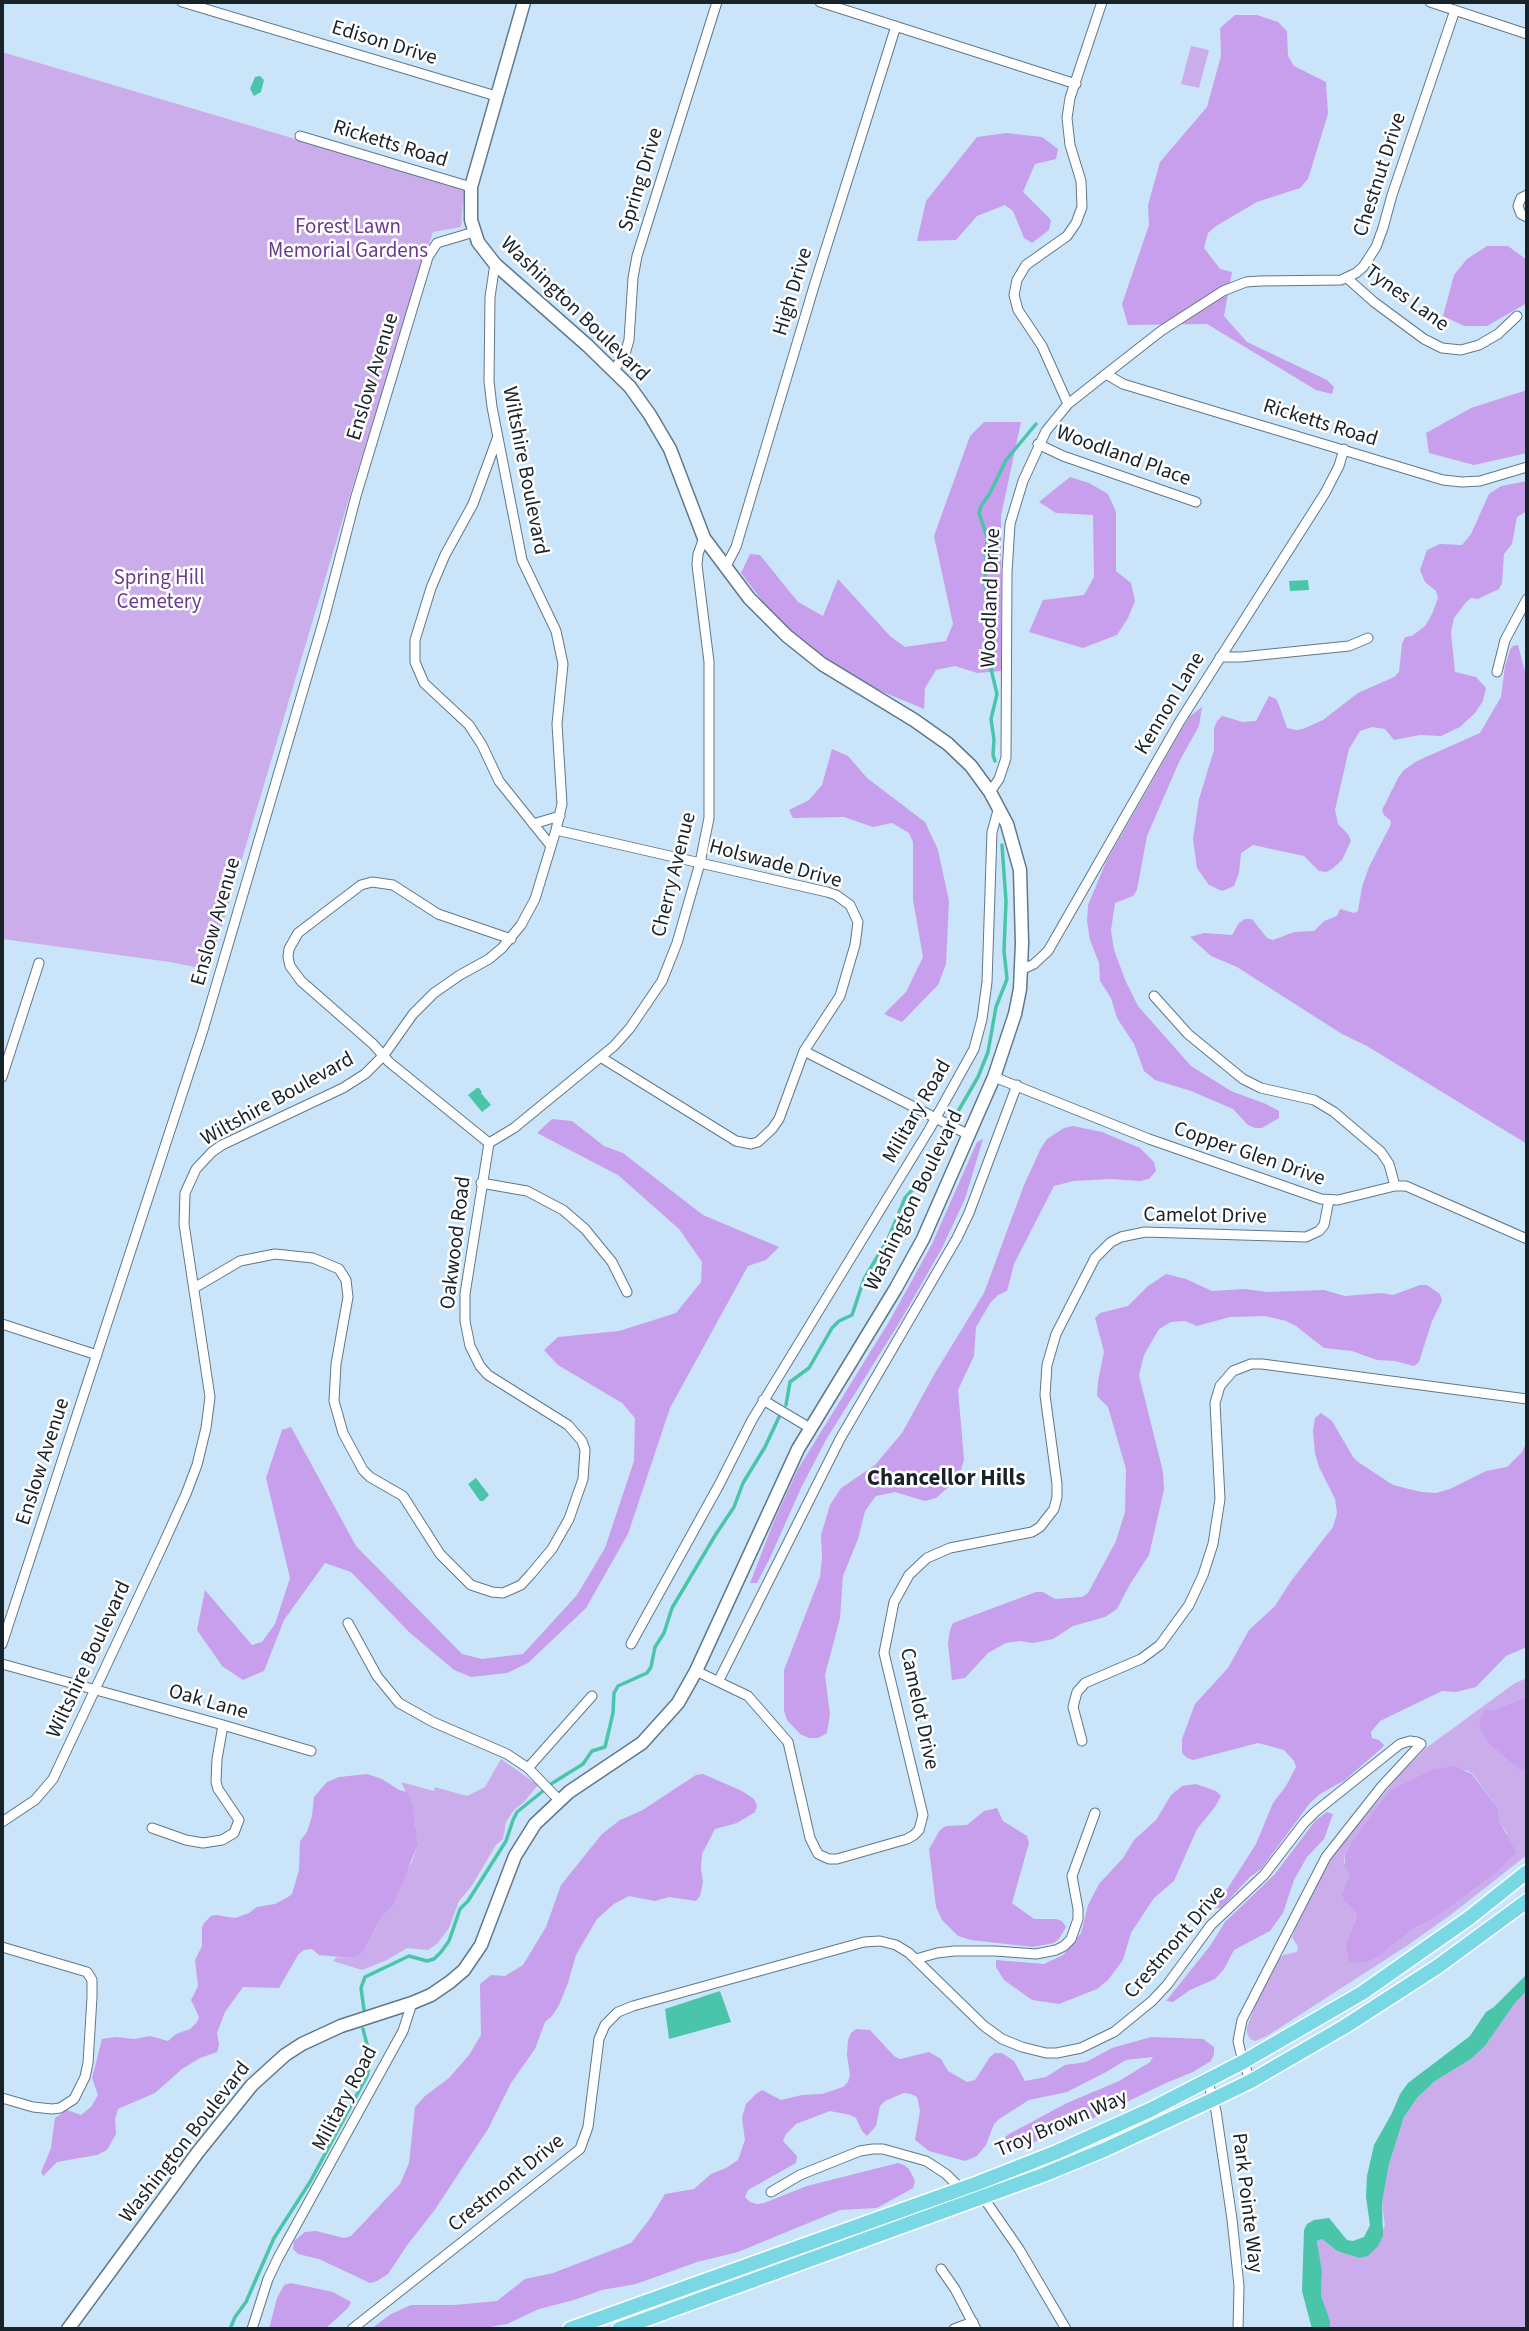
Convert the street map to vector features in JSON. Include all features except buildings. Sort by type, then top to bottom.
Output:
[{"type":"main road","name":"Troy Brown Way","points":[[570,2329],[1057,2152],[1208,2082],[1362,1993],[1469,1918],[1527,1872]]},
{"type":"main road","name":"Troy Brown Way","points":[[619,2329],[983,2197],[1104,2150],[1213,2099],[1251,2081],[1344,2028],[1437,1967],[1527,1901]]},
{"type":"street","name":"Edison Drive","points":[[182,2],[496,96]]},
{"type":"street","name":"Washington Boulevard","points":[[68,2329],[203,2145],[268,2070],[285,2055],[320,2035],[412,2003],[450,1982],[473,1957],[487,1932],[514,1856],[535,1825],[559,1800],[629,1753],[655,1731],[678,1703],[696,1671],[781,1483],[810,1428],[909,1265],[994,1077],[1015,1014],[1021,970],[1020,870],[1007,824],[990,792],[965,760],[934,732],[840,675],[787,636],[749,598],[704,538],[676,463],[640,401],[614,370],[482,250],[474,232],[470,210],[471,187],[524,2]]},
{"type":"street","name":"Spring Drive","points":[[614,370],[625,354],[629,340],[634,278],[640,247],[717,2]]},
{"type":"street","points":[[820,2],[1076,83]]},
{"type":"street","points":[[1102,2],[1068,107],[1067,127],[1081,181],[1082,207],[1067,236],[1026,265],[1017,280],[1014,295],[1017,310],[1042,346],[1068,404],[1189,312],[1235,286],[1260,281],[1347,278]]},
{"type":"street","points":[[1430,2],[1527,34]]},
{"type":"street","name":"Chestnut Drive","points":[[1347,278],[1363,267],[1376,247],[1455,10]]},
{"type":"street","name":"High Drive","points":[[726,568],[736,547],[895,26]]},
{"type":"street","name":"Ricketts Road","points":[[300,136],[471,187]]},
{"type":"street","points":[[1527,195],[1521,198],[1518,206],[1521,214],[1527,217]]},
{"type":"street","name":"Enslow Avenue","points":[[2,1644],[213,999],[324,619],[356,496],[428,257],[437,243],[474,232]]},
{"type":"street","name":"Wiltshire Boulevard","points":[[2,1820],[35,1800],[48,1785],[186,1494],[206,1428],[210,1397],[183,1207],[190,1180],[204,1159],[222,1145],[354,1082],[384,1055],[412,1014],[434,993],[489,959],[511,939],[529,913],[551,846],[560,816],[562,793],[557,724],[563,664],[561,648],[550,615],[522,560],[497,437],[489,381],[490,285],[495,264]]},
{"type":"street","name":"Tynes Lane","points":[[1347,278],[1424,339],[1442,348],[1461,350],[1479,345],[1498,334],[1517,316]]},
{"type":"street","name":"Ricketts Road","points":[[1105,374],[1123,384],[1452,482],[1479,481],[1527,467]]},
{"type":"street","name":"Woodland Drive","points":[[990,792],[999,779],[1006,758],[1007,572],[1010,524],[1038,444],[1050,424],[1068,404]]},
{"type":"street","points":[[497,437],[473,504],[437,572],[418,628],[414,651],[418,672],[424,683],[469,725],[499,781],[551,846]]},
{"type":"street","name":"Woodland Place","points":[[1038,444],[1063,457],[1196,502]]},
{"type":"street","name":"Kennon Lane","points":[[1021,970],[1034,964],[1048,951],[1180,721],[1325,493],[1339,466],[1344,449]]},
{"type":"street","name":"Cherry Avenue","points":[[489,1143],[501,1138],[602,1058],[630,1028],[662,981],[677,943],[707,835],[710,802],[709,647],[697,565],[704,538]]},
{"type":"street","points":[[1497,672],[1505,640],[1527,599]]},
{"type":"street","points":[[1220,657],[1349,646],[1368,638]]},
{"type":"street","name":"Military Road","points":[[631,1644],[763,1400],[970,1058],[982,1019],[988,973],[992,832],[999,807]]},
{"type":"street","points":[[533,824],[560,816]]},
{"type":"street","name":"Holswade Drive","points":[[556,830],[836,895],[850,905],[855,913],[858,933],[846,982],[836,1003],[804,1051],[779,1119],[765,1137],[751,1144],[727,1136],[602,1058]]},
{"type":"street","points":[[489,1143],[384,1055],[294,973],[288,957],[289,949],[298,933],[361,885],[372,882],[382,882],[401,890],[438,914],[511,939]]},
{"type":"street","points":[[2,1077],[39,963]]},
{"type":"street","points":[[1154,996],[1174,1021],[1243,1079],[1261,1088],[1314,1100],[1334,1112],[1381,1152],[1389,1164],[1395,1186],[1414,1188],[1527,1239]]},
{"type":"street","points":[[804,1051],[969,1135]]},
{"type":"street","name":"Copper Glen Drive","points":[[994,1077],[1149,1139],[1329,1200],[1395,1186]]},
{"type":"street","points":[[719,1680],[840,1439],[957,1238],[1017,1085]]},
{"type":"street","name":"Oakwood Road","points":[[194,1288],[240,1261],[275,1254],[313,1258],[339,1269],[346,1280],[348,1297],[336,1364],[334,1401],[343,1433],[356,1460],[370,1477],[403,1496],[440,1554],[471,1585],[492,1592],[512,1590],[531,1574],[561,1535],[577,1499],[586,1462],[586,1450],[568,1425],[488,1375],[470,1346],[464,1308],[489,1143]]},
{"type":"street","points":[[481,1183],[527,1191],[563,1210],[585,1229],[612,1262],[626,1292]]},
{"type":"street","name":"Camelot Drive","points":[[696,1671],[719,1680],[755,1701],[788,1742],[810,1838],[818,1854],[837,1859],[914,1836],[919,1830],[923,1815],[884,1653],[894,1602],[908,1574],[927,1558],[950,1548],[1032,1532],[1041,1527],[1054,1509],[1057,1484],[1045,1395],[1046,1365],[1056,1334],[1095,1258],[1121,1237],[1145,1232],[1306,1237],[1319,1231],[1324,1225],[1329,1200]]},
{"type":"street","points":[[2,1324],[97,1355]]},
{"type":"street","points":[[1082,1741],[1073,1707],[1077,1692],[1085,1683],[1141,1659],[1160,1645],[1189,1605],[1203,1575],[1213,1544],[1220,1499],[1215,1403],[1220,1386],[1233,1371],[1251,1364],[1262,1364],[1527,1399]]},
{"type":"street","points":[[763,1400],[810,1428]]},
{"type":"street","points":[[348,1623],[377,1676],[399,1703],[433,1722],[491,1745],[528,1768],[559,1800]]},
{"type":"street","name":"Oak Lane","points":[[2,1664],[311,1751]]},
{"type":"street","points":[[528,1768],[592,1696]]},
{"type":"street","points":[[152,1828],[203,1843],[222,1840],[234,1833],[239,1820],[216,1782],[223,1725]]},
{"type":"street","name":"Crestmont Drive","points":[[352,2329],[580,2149],[588,2127],[599,2039],[605,2025],[618,2012],[864,1942],[888,1942],[916,1959],[984,2026],[1002,2039],[1022,2048],[1046,2053],[1069,2051],[1093,2043],[1124,2025],[1152,2001],[1210,1925],[1264,1875],[1315,1812],[1400,1744],[1418,1742],[1421,1744],[1373,1796],[1333,1847],[1242,2020],[1238,2041],[1251,2081]]},
{"type":"street","points":[[916,1959],[937,1952],[995,1951],[1036,1954],[1056,1951],[1063,1947],[1071,1939],[1078,1919],[1072,1876],[1095,1813]]},
{"type":"street","points":[[2,1947],[87,1972],[92,1980],[91,2048],[85,2077],[74,2099],[52,2109],[33,2107],[2,2098]]},
{"type":"street","name":"Military Road","points":[[252,2329],[268,2279],[403,2031],[412,2003]]},
{"type":"street","name":"Park Pointe Way","points":[[1208,2082],[1232,2219],[1238,2286],[1238,2329]]},
{"type":"street","points":[[771,2192],[800,2175],[860,2151],[873,2149],[902,2153],[926,2161],[946,2174],[961,2189]]},
{"type":"street","points":[[983,2197],[1031,2268],[1066,2329]]},
{"type":"street","points":[[941,2269],[974,2325],[954,2329]]},
{"type":"green space","points":[[1191,46],[1209,50],[1199,88],[1181,84]]},
{"type":"green space","name":"Spring Hill Cemetery","points":[[2,52],[464,189],[461,227],[433,232],[353,485],[209,970],[170,962],[2,939]]},
{"type":"green space","points":[[1527,1678],[1527,1696],[1495,1710],[1485,1709],[1491,1746],[1517,1768],[1527,1768],[1527,1855],[1408,1945],[1267,2036],[1255,2041],[1250,2039],[1247,2027],[1256,2004],[1275,1964],[1283,1955],[1297,1952],[1298,1947],[1292,1937],[1297,1925],[1327,1865],[1342,1844],[1400,1774],[1426,1748],[1515,1683]],"holes":[[[1466,1770],[1473,1774],[1498,1809],[1500,1822],[1507,1833],[1496,1873],[1434,1919],[1413,1929],[1381,1955],[1349,1936],[1357,1916],[1343,1901],[1342,1894],[1349,1874],[1344,1862],[1345,1855],[1352,1841],[1366,1825]]]},
{"type":"green space","points":[[501,1759],[538,1785],[506,1822],[503,1839],[496,1845],[471,1887],[459,1901],[449,1928],[437,1944],[428,1950],[407,1948],[362,1970],[333,1961],[337,1957],[353,1958],[366,1948],[378,1922],[394,1904],[412,1862],[418,1844],[413,1807],[401,1782],[434,1791],[435,1787],[467,1796],[485,1787]]},
{"type":"green space","points":[[1527,1991],[1527,2329],[1330,2329],[1321,2295],[1322,2271],[1317,2241],[1322,2239],[1337,2251],[1359,2258],[1385,2226],[1382,2203],[1389,2164],[1404,2117],[1417,2098],[1435,2081],[1471,2059],[1485,2046],[1515,2003]]},
{"type":"shaded area","points":[[1235,15],[1257,15],[1278,22],[1287,31],[1288,56],[1294,66],[1326,82],[1328,114],[1308,179],[1300,188],[1257,202],[1216,226],[1208,233],[1204,248],[1220,269],[1232,272],[1224,316],[1247,342],[1327,380],[1334,387],[1332,394],[1316,390],[1207,324],[1128,325],[1122,304],[1149,225],[1148,205],[1160,162],[1207,107],[1221,56],[1220,28]]},
{"type":"shaded area","points":[[260,76],[264,80],[261,92],[254,96],[250,89],[255,77]]},
{"type":"shaded area","points":[[1006,133],[1042,137],[1058,149],[1056,159],[1035,164],[1023,192],[1051,220],[1049,230],[1032,243],[1024,238],[1013,211],[1005,205],[977,216],[956,240],[917,241],[926,201],[977,137]]},
{"type":"shaded area","points":[[1487,246],[1508,246],[1527,260],[1527,303],[1487,326],[1464,326],[1443,316],[1454,275],[1467,259]]},
{"type":"shaded area","points":[[1527,390],[1527,453],[1474,465],[1429,453],[1426,433],[1471,408]]},
{"type":"shaded area","points":[[984,422],[1021,422],[1001,516],[1001,671],[977,673],[955,666],[936,670],[925,688],[924,709],[864,684],[785,631],[741,573],[750,554],[760,555],[798,602],[823,616],[838,579],[890,636],[905,647],[946,641],[953,624],[934,536],[970,436]]},
{"type":"shaded area","points":[[1070,477],[1089,483],[1108,494],[1116,512],[1116,571],[1131,583],[1135,601],[1117,635],[1083,648],[1029,632],[1043,600],[1084,595],[1094,577],[1093,515],[1056,513],[1039,502]]},
{"type":"shaded area","points":[[1527,481],[1527,511],[1517,517],[1512,544],[1504,554],[1502,583],[1499,589],[1478,599],[1471,598],[1454,618],[1451,632],[1455,672],[1476,677],[1486,688],[1483,701],[1475,713],[1460,727],[1441,736],[1420,735],[1394,740],[1385,729],[1372,727],[1360,731],[1349,749],[1335,810],[1338,824],[1351,841],[1342,860],[1332,869],[1319,871],[1304,856],[1253,845],[1241,853],[1239,873],[1234,886],[1222,891],[1209,885],[1197,868],[1193,839],[1199,799],[1214,750],[1214,728],[1217,721],[1222,716],[1243,722],[1256,721],[1269,696],[1276,699],[1287,728],[1303,729],[1323,720],[1358,693],[1394,677],[1399,672],[1405,637],[1412,636],[1425,626],[1438,598],[1436,591],[1425,582],[1420,570],[1427,550],[1440,544],[1462,545],[1471,534],[1489,494],[1501,486]]},
{"type":"shaded area","points":[[1308,580],[1309,590],[1290,591],[1289,581]]},
{"type":"shaded area","points":[[1518,645],[1527,679],[1527,1144],[1367,1046],[1342,1034],[1237,967],[1211,956],[1190,937],[1204,933],[1232,935],[1239,923],[1252,919],[1267,938],[1273,940],[1294,932],[1314,931],[1324,921],[1337,916],[1340,909],[1354,913],[1358,911],[1369,867],[1390,826],[1391,821],[1382,810],[1398,778],[1417,761],[1480,733],[1501,697],[1510,650]]},
{"type":"shaded area","points":[[1202,707],[1199,726],[1179,762],[1147,836],[1137,890],[1133,896],[1115,903],[1111,930],[1114,950],[1138,1006],[1191,1066],[1231,1091],[1279,1111],[1279,1118],[1262,1128],[1248,1125],[1233,1109],[1191,1091],[1155,1080],[1144,1071],[1134,1044],[1117,1018],[1111,998],[1100,981],[1099,963],[1090,940],[1087,921],[1088,905],[1106,862],[1190,716]]},
{"type":"shaded area","points":[[832,749],[848,756],[867,778],[925,822],[938,850],[949,901],[946,964],[938,985],[902,1022],[884,1014],[906,992],[923,957],[913,900],[913,842],[909,833],[892,823],[873,827],[844,817],[793,818],[789,810],[809,800],[822,785]]},
{"type":"shaded area","points":[[477,1088],[491,1105],[482,1112],[468,1095]]},
{"type":"shaded area","points":[[552,1119],[572,1121],[604,1146],[623,1153],[703,1215],[779,1247],[766,1260],[748,1266],[670,1408],[628,1534],[586,1608],[528,1663],[507,1673],[471,1677],[454,1670],[409,1632],[351,1572],[325,1563],[284,1620],[264,1671],[243,1680],[222,1666],[197,1630],[205,1590],[252,1645],[262,1642],[275,1624],[290,1578],[266,1478],[282,1430],[291,1427],[356,1546],[462,1654],[482,1659],[523,1654],[577,1595],[605,1548],[634,1461],[635,1418],[622,1403],[558,1365],[544,1350],[558,1337],[619,1331],[676,1313],[701,1282],[702,1262],[679,1229],[618,1175],[537,1133]]},
{"type":"shaded area","points":[[1073,1126],[1102,1132],[1140,1148],[1154,1162],[1156,1171],[1149,1179],[1140,1181],[1073,1181],[1054,1186],[1014,1264],[1007,1291],[991,1302],[976,1327],[974,1356],[958,1390],[964,1459],[959,1478],[936,1498],[925,1501],[895,1492],[876,1496],[865,1511],[858,1539],[843,1576],[840,1618],[825,1675],[830,1714],[827,1733],[818,1738],[809,1738],[800,1734],[787,1720],[784,1711],[784,1670],[820,1577],[821,1535],[830,1505],[841,1488],[875,1465],[902,1433],[984,1293],[1024,1185],[1041,1148],[1047,1139],[1064,1128]]},
{"type":"shaded area","points":[[983,1139],[965,1199],[942,1248],[898,1325],[827,1438],[757,1583],[750,1583],[798,1469],[890,1320],[932,1244],[977,1142]]},
{"type":"shaded area","points":[[1166,1274],[1186,1279],[1212,1291],[1324,1290],[1345,1296],[1382,1293],[1393,1295],[1427,1285],[1440,1294],[1442,1301],[1432,1321],[1419,1362],[1414,1366],[1377,1360],[1352,1351],[1324,1348],[1296,1326],[1265,1316],[1230,1317],[1197,1326],[1185,1321],[1171,1322],[1159,1329],[1144,1355],[1139,1375],[1163,1472],[1164,1490],[1149,1555],[1117,1609],[1105,1617],[1073,1626],[1053,1639],[1033,1643],[1006,1643],[988,1653],[965,1678],[952,1680],[948,1644],[953,1623],[1036,1592],[1043,1592],[1055,1599],[1082,1597],[1088,1593],[1116,1541],[1125,1512],[1126,1469],[1108,1407],[1097,1396],[1104,1352],[1095,1318],[1100,1313],[1128,1306],[1148,1286]]},
{"type":"shaded area","points":[[1321,1413],[1332,1421],[1358,1462],[1393,1485],[1421,1492],[1436,1493],[1450,1489],[1486,1471],[1507,1467],[1522,1452],[1527,1441],[1527,1647],[1506,1656],[1476,1687],[1456,1692],[1442,1691],[1380,1721],[1371,1732],[1372,1738],[1384,1745],[1382,1748],[1345,1780],[1310,1803],[1261,1869],[1221,1908],[1215,1908],[1256,1844],[1273,1803],[1296,1767],[1284,1750],[1258,1743],[1193,1760],[1182,1753],[1182,1739],[1195,1704],[1228,1668],[1249,1630],[1275,1606],[1333,1527],[1337,1513],[1335,1499],[1315,1453],[1313,1431],[1315,1418]]},
{"type":"shaded area","points":[[476,1478],[489,1495],[483,1501],[480,1501],[468,1484]]},
{"type":"shaded area","points":[[1527,1696],[1527,1768],[1524,1770],[1517,1768],[1491,1746],[1479,1721],[1485,1709],[1495,1710]]},
{"type":"shaded area","points":[[1453,1766],[1472,1774],[1498,1809],[1500,1822],[1516,1852],[1496,1873],[1434,1919],[1413,1929],[1381,1955],[1369,1961],[1349,1961],[1346,1947],[1357,1916],[1343,1901],[1342,1894],[1349,1874],[1345,1868],[1345,1855],[1352,1841],[1391,1790],[1432,1770]]},
{"type":"shaded area","points":[[367,1774],[407,1792],[413,1807],[418,1844],[394,1904],[378,1922],[366,1948],[353,1958],[319,1955],[312,1949],[304,1950],[298,1955],[279,1988],[243,1987],[225,2012],[217,2033],[217,2052],[182,2069],[155,2093],[118,2109],[115,2119],[116,2134],[107,2150],[97,2155],[57,2162],[43,2176],[41,2172],[51,2148],[55,2118],[67,2110],[81,2115],[91,2107],[98,2095],[92,2078],[102,2039],[150,2036],[168,2041],[197,2022],[199,2017],[191,2000],[198,1986],[195,1960],[202,1946],[204,1923],[216,1915],[235,1918],[257,1907],[275,1904],[292,1894],[299,1870],[300,1841],[307,1832],[314,1797],[327,1782],[339,1777]]},
{"type":"shaded area","points":[[703,1774],[754,1799],[757,1806],[755,1812],[737,1823],[715,1829],[702,1854],[703,1882],[696,1901],[669,1897],[655,1901],[629,1896],[614,1904],[597,1919],[576,1955],[559,2005],[545,2022],[535,2049],[511,2083],[488,2129],[434,2211],[388,2274],[370,2283],[319,2259],[298,2254],[293,2249],[294,2241],[305,2232],[316,2231],[344,2238],[351,2236],[400,2184],[409,2163],[415,2107],[449,2078],[469,2055],[481,2035],[480,1984],[491,1975],[505,1976],[523,1965],[546,1927],[561,1885],[602,1834],[620,1820],[641,1811],[696,1775]]},
{"type":"shaded area","points":[[1196,1784],[1216,1791],[1221,1796],[1197,1829],[1174,1881],[1154,1898],[1131,1933],[1123,1960],[1108,1980],[1097,1989],[1059,2004],[1032,2000],[1004,1980],[996,1967],[996,1960],[1044,1964],[1063,1955],[1081,1933],[1088,1905],[1099,1884],[1123,1858],[1134,1840],[1156,1820],[1171,1795],[1182,1786]]},
{"type":"shaded area","points":[[997,1808],[1003,1821],[1027,1836],[1029,1843],[1012,1903],[1034,1919],[1062,1921],[1066,1927],[1054,1943],[1033,1947],[971,1940],[958,1936],[942,1920],[936,1907],[929,1849],[940,1830],[946,1826],[967,1825],[984,1811]]},
{"type":"shaded area","points":[[1327,1812],[1333,1814],[1324,1839],[1307,1857],[1294,1880],[1283,1913],[1270,1931],[1234,1950],[1215,1979],[1190,1990],[1173,2002],[1166,2001],[1210,1946],[1225,1922],[1275,1874],[1315,1821]]},
{"type":"shaded area","points":[[1527,1974],[1527,1991],[1515,2003],[1485,2046],[1471,2059],[1435,2081],[1417,2098],[1404,2117],[1389,2164],[1382,2203],[1383,2236],[1378,2246],[1368,2256],[1359,2258],[1337,2251],[1322,2239],[1317,2241],[1322,2271],[1321,2295],[1330,2329],[1312,2329],[1302,2291],[1304,2230],[1307,2224],[1329,2218],[1347,2240],[1364,2237],[1370,2225],[1366,2197],[1367,2176],[1374,2145],[1400,2094],[1408,2083],[1470,2036],[1486,2012]]},
{"type":"shaded area","points":[[720,1991],[731,2022],[669,2039],[665,2009]]},
{"type":"shaded area","points":[[856,2029],[870,2030],[900,2059],[929,2052],[941,2059],[948,2071],[967,2082],[975,2080],[995,2053],[1002,2053],[1014,2061],[1025,2081],[1046,2077],[1065,2065],[1086,2062],[1112,2048],[1151,2037],[1203,2039],[1214,2047],[1214,2054],[1211,2061],[1193,2072],[1077,2126],[1004,2153],[998,2150],[998,2143],[1009,2134],[1067,2103],[1119,2081],[1150,2062],[1153,2057],[1126,2060],[1067,2092],[1029,2100],[999,2119],[994,2124],[986,2145],[977,2156],[965,2161],[929,2151],[915,2140],[920,2111],[917,2097],[911,2094],[904,2093],[885,2101],[880,2106],[876,2126],[867,2136],[856,2118],[830,2111],[796,2124],[786,2134],[783,2141],[797,2156],[796,2163],[748,2190],[745,2197],[750,2202],[764,2203],[807,2186],[898,2163],[909,2169],[915,2181],[913,2188],[877,2208],[840,2210],[738,2252],[697,2262],[636,2284],[602,2290],[539,2309],[507,2324],[479,2329],[371,2329],[391,2314],[411,2305],[497,2301],[525,2279],[553,2273],[631,2243],[665,2194],[694,2189],[711,2174],[738,2160],[745,2140],[742,2118],[746,2104],[756,2094],[762,2090],[781,2100],[822,2094],[843,2087],[850,2075],[848,2040]]},
{"type":"shaded area","points":[[291,2283],[333,2292],[351,2302],[325,2329],[269,2329],[277,2298],[284,2285]]},
{"type":"waterway","points":[[995,761],[991,719],[997,694],[991,669],[993,622],[985,584],[987,537],[979,513],[1006,460],[1036,424]]},
{"type":"waterway","points":[[953,1120],[978,1077],[988,1052],[996,1007],[1007,979],[1002,845]]},
{"type":"waterway","points":[[786,1405],[790,1382],[809,1368],[832,1328],[852,1315],[864,1279],[888,1239],[905,1198],[922,1179],[948,1132]]},
{"type":"waterway","points":[[551,1784],[583,1764],[592,1751],[605,1747],[613,1713],[614,1693],[618,1686],[647,1673],[651,1667],[655,1647],[664,1633],[672,1608],[734,1507],[743,1483],[779,1417]]},
{"type":"waterway","points":[[364,2010],[361,1988],[365,1977],[409,1956],[427,1961],[434,1959],[441,1952],[449,1941],[460,1909],[468,1901],[506,1841],[517,1812],[543,1791]]},
{"type":"waterway","points":[[230,2329],[246,2302],[274,2238],[310,2182],[367,2076],[371,2060],[363,2029]]},
{"type":"district","name":"Chancellor Hills","points":[[946,1480]]},
{"type":"park label","name":"Forest Lawn Memorial Gardens","points":[[348,240]]}]
